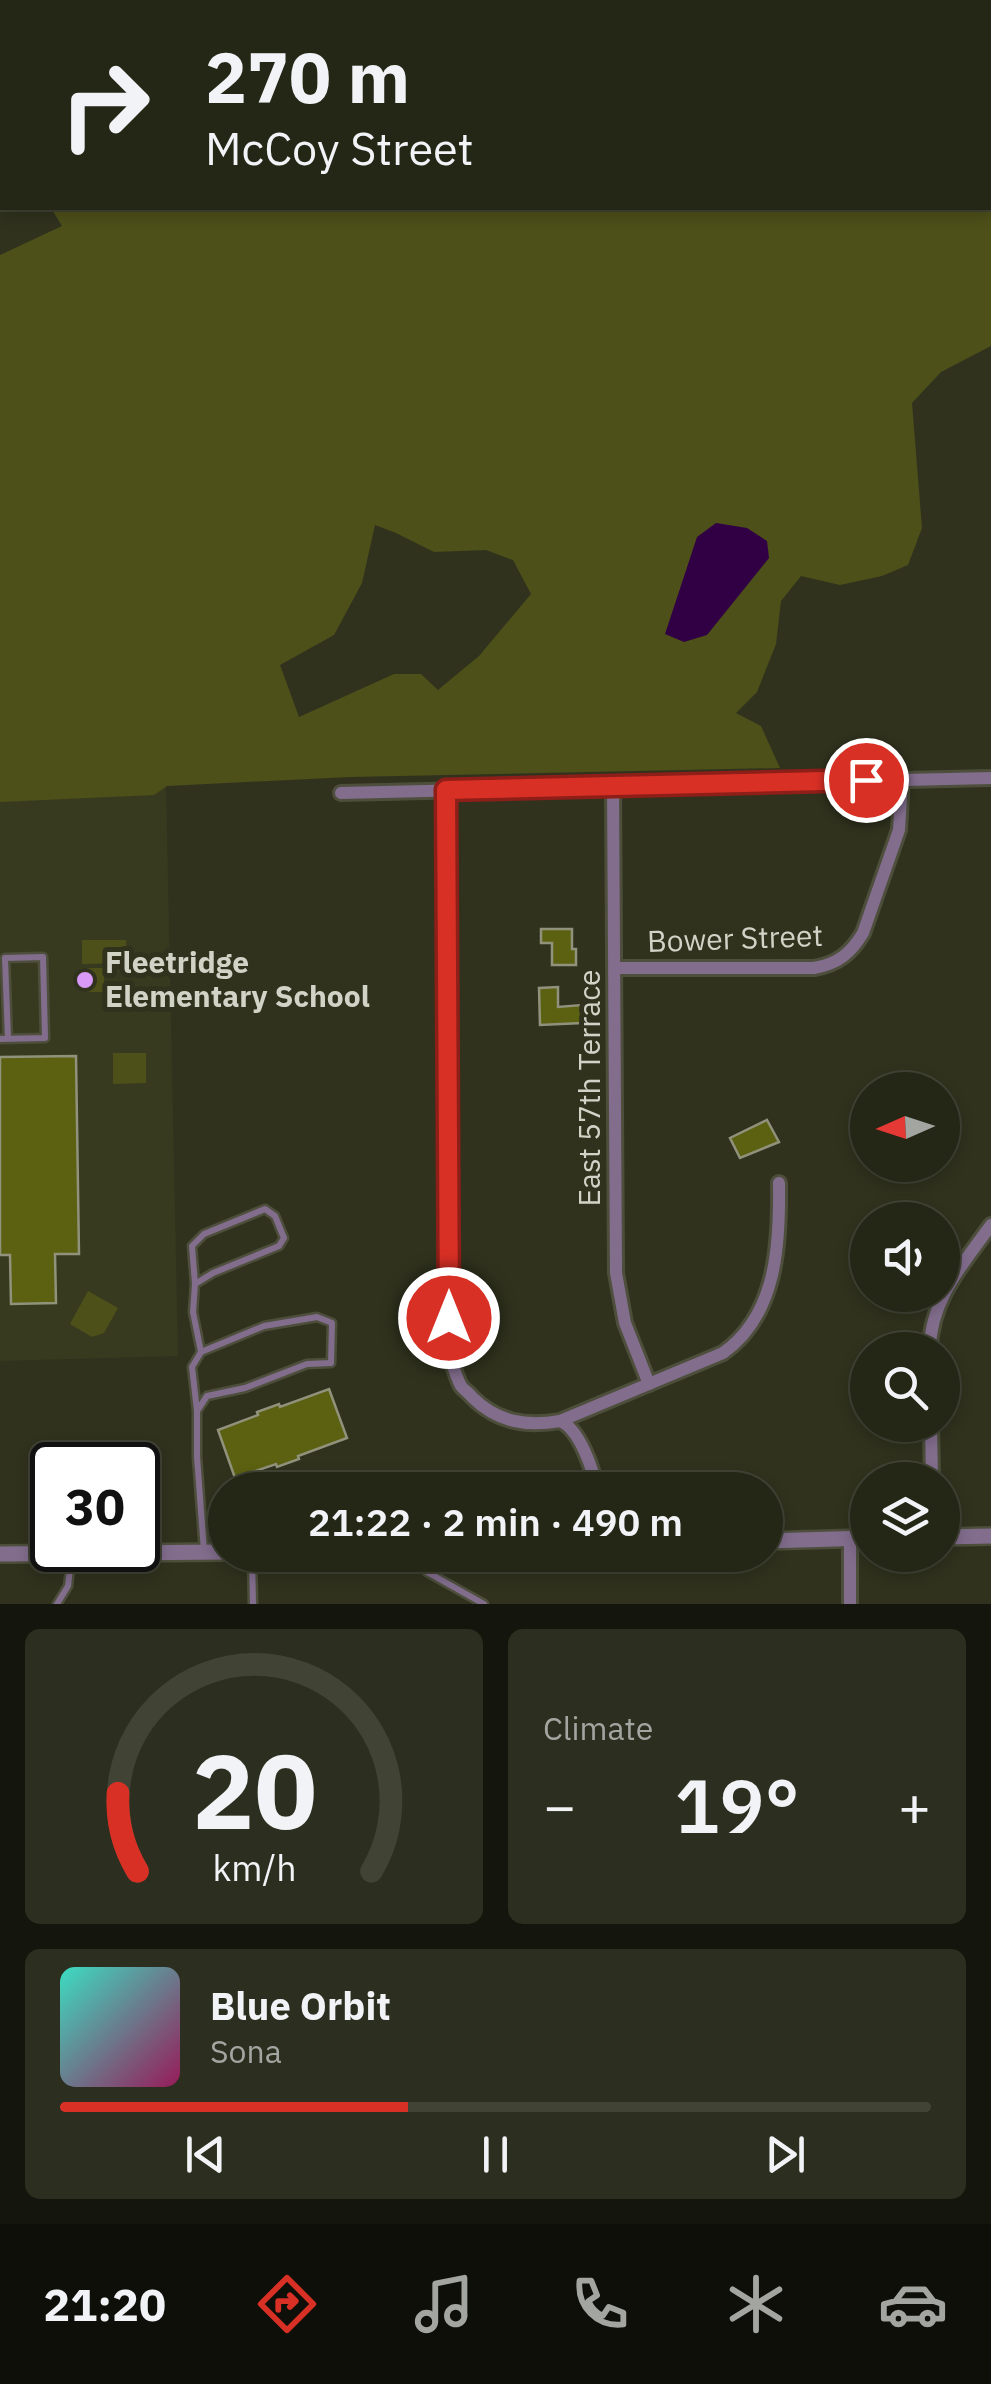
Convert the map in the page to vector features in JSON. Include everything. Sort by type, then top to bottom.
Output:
[{"type":"street","points":[[341,792],[991,778]]},
{"type":"street","name":"Bower Street","points":[[615,968],[814,968],[841,959],[863,933],[899,830],[902,780]]},
{"type":"street","name":"East 57th Terrace","points":[[613,786],[616,1273],[626,1323],[649,1384]]},
{"type":"street","points":[[446,790],[450,1356],[461,1386],[484,1409],[505,1420],[541,1425],[560,1421],[723,1353],[738,1343],[753,1324],[764,1301],[779,1223],[778,1183]]},
{"type":"street","points":[[931,1332],[944,1290],[991,1224]]},
{"type":"street","points":[[560,1421],[569,1424],[593,1472]]},
{"type":"street","points":[[960,1536],[991,1536]]},
{"type":"street","points":[[783,1540],[850,1538]]},
{"type":"street","points":[[160,1552],[208,1552]]},
{"type":"street","points":[[0,1554],[30,1554]]},
{"type":"street","points":[[850,1604],[854,1572]]},
{"type":"lane","points":[[43,957],[45,1038],[4,1039],[5,958],[43,957]]},
{"type":"lane","points":[[195,1284],[213,1272],[279,1246],[284,1238],[274,1216],[265,1210],[204,1234],[192,1246],[194,1312],[201,1352]]},
{"type":"lane","points":[[197,1411],[207,1396],[245,1388],[307,1364],[331,1363],[332,1323],[317,1317],[264,1326],[201,1352],[192,1367],[204,1552]]},
{"type":"lane","points":[[57,1604],[68,1586],[70,1572]]},
{"type":"lane","points":[[252,1572],[252,1604]]},
{"type":"lane","points":[[428,1572],[484,1604]]},
{"type":"shaded area","points":[[716,523],[747,528],[767,541],[769,558],[707,635],[684,642],[665,634],[697,537]]},
{"type":"shaded area","name":"Fleetridge Elementary School","points":[[166,786],[178,1356],[0,1361],[0,790]]},
{"type":"green space","points":[[52,210],[991,210],[991,346],[941,372],[912,403],[922,528],[908,565],[882,576],[840,585],[801,576],[781,601],[776,644],[757,692],[736,713],[761,726],[780,768],[350,777],[167,786],[154,795],[0,802],[0,255],[62,226]],"holes":[[[375,525],[434,552],[486,550],[513,560],[531,594],[479,656],[438,690],[421,674],[394,674],[299,717],[280,665],[334,635],[362,583]]]},
{"type":"green space","points":[[82,940],[126,940],[127,963],[82,964]]},
{"type":"green space","points":[[81,968],[104,968],[104,992],[82,992]]},
{"type":"green space","points":[[113,1053],[146,1053],[146,1083],[113,1084]]},
{"type":"green space","points":[[88,1291],[118,1308],[104,1333],[92,1337],[70,1324]]},
{"type":"building","points":[[541,929],[572,929],[576,965],[552,965],[552,943],[541,943]]},
{"type":"building","points":[[558,987],[558,1007],[582,1005],[582,1023],[540,1025],[539,988]]},
{"type":"building","points":[[76,1056],[79,1254],[55,1254],[56,1303],[11,1304],[10,1255],[0,1255],[0,1057]]},
{"type":"building","points":[[767,1120],[779,1142],[740,1158],[730,1138]]},
{"type":"building","points":[[329,1389],[347,1438],[277,1467],[276,1464],[253,1472],[233,1472],[218,1430],[258,1415],[257,1412],[279,1404],[280,1407]]},
{"type":"place","name":"Fleetridge Elementary School","points":[[85,980]]},
{"type":"route","points":[[449,1318],[446,790],[866,780]]}]
